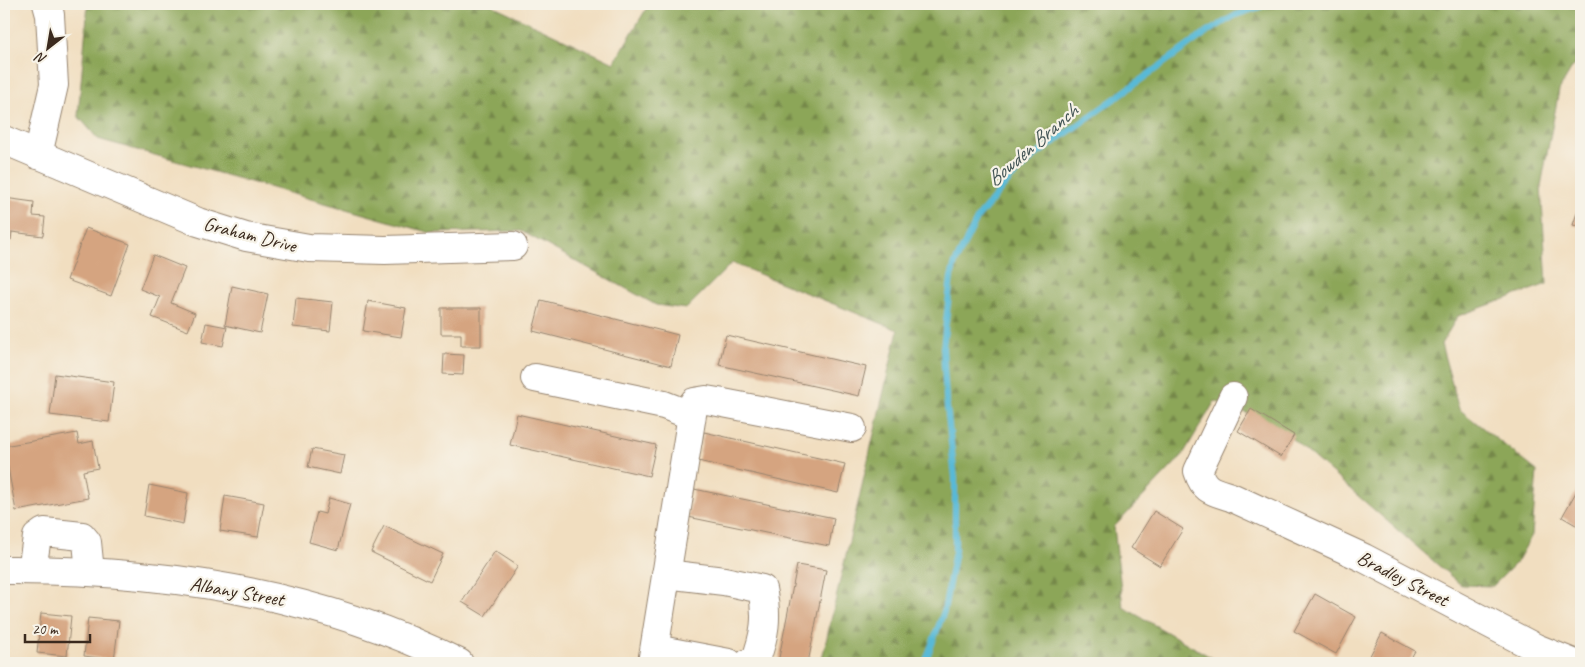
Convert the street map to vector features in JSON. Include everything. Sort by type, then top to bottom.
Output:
[{"type":"street","points":[[38,155],[54,85],[50,15],[47,4]]},
{"type":"street","name":"Graham Drive","points":[[4,140],[198,222],[246,237],[309,248],[385,250],[513,246]]},
{"type":"street","points":[[535,378],[664,405],[690,415]]},
{"type":"street","name":"Bradley Street","points":[[1233,397],[1198,472],[1202,484],[1212,491],[1230,497],[1364,558],[1531,655],[1573,663]]},
{"type":"street","points":[[729,663],[653,656],[690,415],[694,402],[706,400],[852,428]]},
{"type":"street","points":[[32,570],[37,537],[44,532],[82,536],[87,542],[90,572]]},
{"type":"street","name":"Albany Street","points":[[4,570],[90,572],[193,583],[292,601],[349,617],[404,637],[459,663]]},
{"type":"street","points":[[666,574],[724,581],[762,589],[767,610],[763,641],[755,662],[748,663]]},
{"type":"green space","points":[[88,4],[490,4],[614,63],[649,4],[1581,4],[1581,53],[1559,90],[1541,186],[1547,284],[1458,316],[1441,344],[1459,409],[1537,471],[1532,535],[1517,562],[1493,586],[1461,585],[1275,424],[1215,401],[1182,456],[1114,527],[1123,607],[1221,663],[821,663],[898,330],[732,263],[686,309],[656,305],[521,231],[431,233],[98,139],[78,116]]},
{"type":"building","points":[[4,198],[34,202],[33,216],[45,217],[43,236],[12,232],[11,240],[4,239]]},
{"type":"building","points":[[1581,200],[1581,227],[1573,225]]},
{"type":"building","points":[[86,228],[130,244],[111,296],[67,280]]},
{"type":"building","points":[[153,255],[185,268],[171,303],[195,313],[188,331],[152,317],[160,297],[140,289]]},
{"type":"building","points":[[232,286],[268,294],[260,333],[225,325]]},
{"type":"building","points":[[296,298],[333,302],[330,331],[293,327]]},
{"type":"building","points":[[541,300],[678,335],[671,366],[533,331]]},
{"type":"building","points":[[368,301],[406,308],[401,337],[363,331]]},
{"type":"building","points":[[441,308],[481,308],[481,346],[461,346],[461,334],[441,334]]},
{"type":"building","points":[[206,323],[227,327],[223,346],[202,342]]},
{"type":"building","points":[[726,335],[866,367],[859,396],[719,365]]},
{"type":"building","points":[[444,354],[464,355],[463,375],[443,374]]},
{"type":"building","points":[[55,374],[114,382],[109,422],[50,415]]},
{"type":"building","points":[[1251,409],[1294,435],[1281,457],[1238,431]]},
{"type":"building","points":[[517,414],[656,445],[649,476],[510,445]]},
{"type":"building","points":[[704,432],[845,464],[838,493],[698,461]]},
{"type":"building","points":[[77,433],[79,444],[93,441],[98,468],[83,471],[88,498],[16,511],[4,446]]},
{"type":"building","points":[[312,449],[344,455],[340,474],[308,467]]},
{"type":"building","points":[[149,485],[188,493],[183,524],[144,516]]},
{"type":"building","points":[[1581,486],[1581,528],[1562,517]]},
{"type":"building","points":[[694,489],[834,518],[829,546],[688,517]]},
{"type":"building","points":[[225,496],[264,503],[258,537],[220,531]]},
{"type":"building","points":[[329,498],[350,504],[338,550],[309,542],[317,512],[325,514]]},
{"type":"building","points":[[1154,511],[1183,529],[1160,566],[1131,548]]},
{"type":"building","points":[[384,526],[443,554],[430,581],[371,552]]},
{"type":"building","points":[[495,551],[518,566],[485,616],[462,602]]},
{"type":"building","points":[[797,565],[826,570],[808,663],[778,663]]},
{"type":"building","points":[[1315,594],[1356,617],[1336,654],[1294,631]]},
{"type":"building","points":[[41,613],[71,616],[67,656],[37,653]]},
{"type":"building","points":[[88,618],[119,621],[114,660],[84,656]]},
{"type":"building","points":[[1382,633],[1415,651],[1408,663],[1366,663]]},
{"type":"waterway","name":"Bowden Branch","points":[[925,663],[944,611],[955,551],[955,478],[946,398],[943,348],[951,277],[955,263],[978,217],[1010,179],[1036,155],[1207,32],[1236,15],[1269,4]]}]
